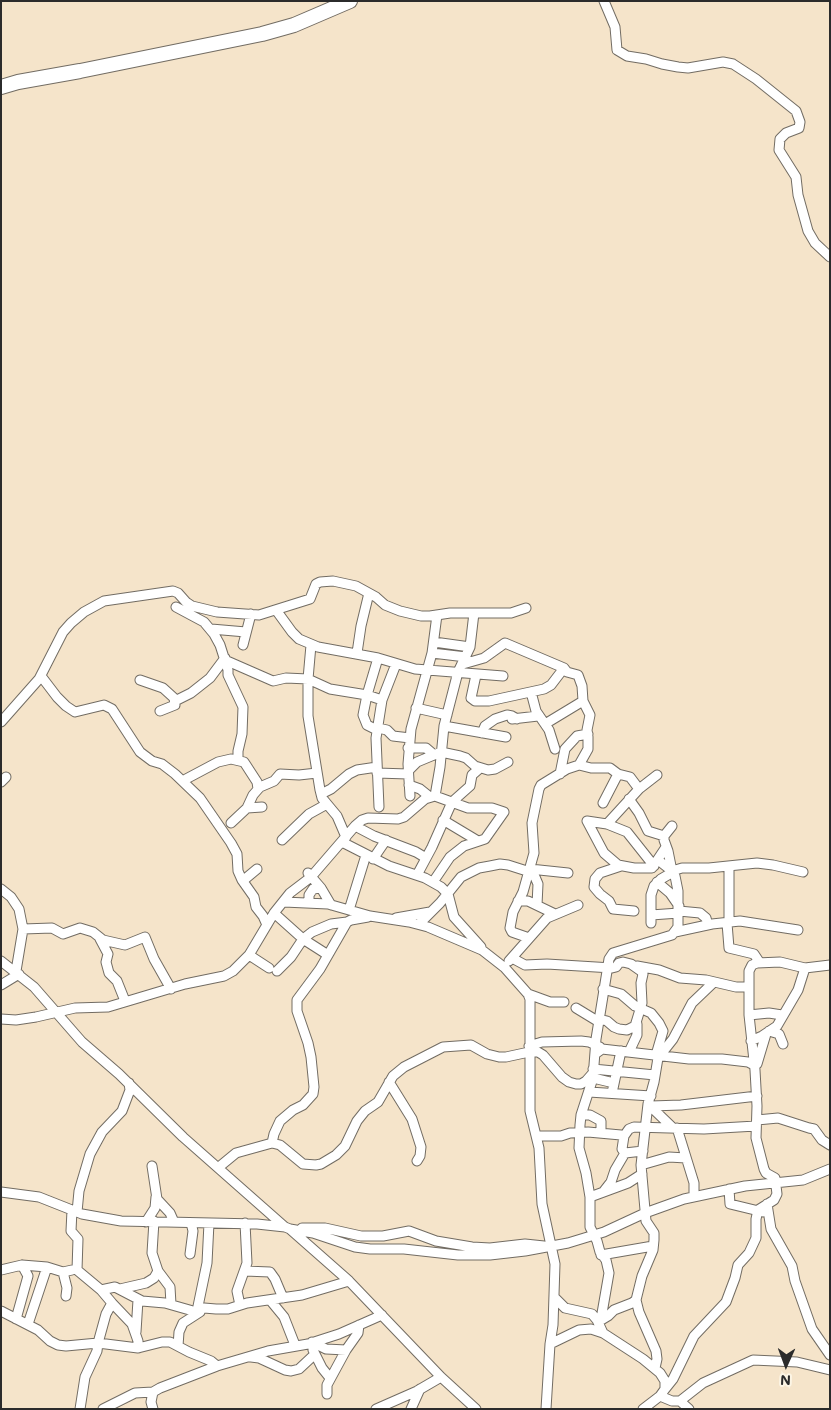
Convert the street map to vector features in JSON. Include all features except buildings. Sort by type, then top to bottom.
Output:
[{"type":"highway","points":[[1,87],[18,82],[80,72],[262,34],[294,25],[350,1]]},
{"type":"street","points":[[604,1],[615,27],[617,50],[627,56],[678,67],[696,67],[723,62],[733,64],[756,79],[796,111],[799,118],[799,128],[786,133],[780,139],[778,150],[796,177],[798,195],[808,231],[815,243],[830,256]]},
{"type":"street","points":[[1,722],[41,676],[63,632],[71,622],[104,601],[173,591],[178,593],[192,606],[217,612],[265,614],[310,599],[316,584],[320,582],[340,582],[356,586],[400,611],[421,616],[450,613],[511,613],[526,608]]},
{"type":"street","points":[[357,653],[369,593]]},
{"type":"street","points":[[176,607],[199,619],[211,629],[220,645],[228,676],[243,709],[238,760]]},
{"type":"street","points":[[276,610],[299,639],[330,650],[357,653],[415,669],[503,676]]},
{"type":"street","points":[[433,797],[437,753],[458,672],[470,647],[474,613]]},
{"type":"street","points":[[243,645],[251,614]]},
{"type":"street","points":[[410,796],[409,743],[416,708],[432,653],[437,615]]},
{"type":"street","points":[[211,629],[246,632]]},
{"type":"street","points":[[220,645],[221,636],[227,630]]},
{"type":"street","points":[[434,642],[470,647]]},
{"type":"street","points":[[432,653],[464,660],[484,658],[505,643],[564,668],[578,676],[582,686],[583,701],[590,715],[586,730],[588,734],[588,749],[578,765],[541,785],[539,789],[532,824],[534,853],[523,892],[512,916],[511,930],[529,938]]},
{"type":"street","points":[[311,644],[308,679],[308,716],[317,773],[321,794],[337,816],[344,839],[370,857],[433,882],[448,894],[454,917],[482,950],[504,968],[528,994],[530,999],[530,1109],[537,1136],[540,1194],[555,1264],[546,1409]]},
{"type":"street","points":[[378,658],[364,715],[364,721],[367,725],[387,730],[393,736],[437,753],[466,758],[471,765],[480,768],[492,770],[508,762]]},
{"type":"street","points":[[225,659],[273,681],[286,678],[308,679],[330,689],[368,695],[382,700]]},
{"type":"street","points":[[160,711],[172,707],[176,701],[191,693],[210,678],[225,659]]},
{"type":"street","points":[[379,807],[377,770],[378,729],[382,700],[396,664]]},
{"type":"street","points":[[476,675],[471,698],[475,701],[489,701],[544,689],[551,685],[564,668]]},
{"type":"street","points":[[41,676],[56,697],[75,712],[104,705],[112,708],[140,752],[152,761],[162,764],[200,798],[232,843],[237,854],[238,871],[254,897],[256,907],[267,924]]},
{"type":"street","points":[[140,680],[167,690],[176,701]]},
{"type":"street","points":[[531,692],[538,716],[549,730],[555,749]]},
{"type":"street","points":[[545,724],[583,701]]},
{"type":"street","points":[[416,708],[447,714]]},
{"type":"street","points":[[482,733],[485,726],[495,719],[507,715],[517,719]]},
{"type":"street","points":[[507,719],[538,716]]},
{"type":"street","points":[[444,726],[506,737]]},
{"type":"street","points":[[560,774],[564,751],[580,734],[588,734]]},
{"type":"street","points":[[321,794],[357,770],[410,768],[437,753]]},
{"type":"street","points":[[564,757],[573,759],[578,765],[591,768],[606,768],[630,777],[639,789]]},
{"type":"street","points":[[186,779],[222,760],[231,758],[246,764],[257,782],[258,789]]},
{"type":"street","points":[[417,875],[452,802],[470,786],[472,775],[480,768]]},
{"type":"street","points":[[231,823],[247,808],[262,785],[274,781],[280,774],[299,775],[317,773]]},
{"type":"street","points":[[603,803],[618,774]]},
{"type":"street","points":[[607,824],[639,789],[656,775]]},
{"type":"street","points":[[410,785],[433,797],[468,808],[492,808],[504,812],[486,837],[464,846],[450,857],[433,882]]},
{"type":"street","points":[[1,1019],[36,1017],[75,1008],[101,1008],[171,988],[224,976],[240,966],[249,955],[274,913],[290,893],[310,875],[355,826],[368,818],[404,817],[425,799],[433,797]]},
{"type":"street","points":[[629,799],[648,831],[664,836]]},
{"type":"street","points":[[282,840],[309,814],[327,804]]},
{"type":"street","points":[[247,808],[262,807]]},
{"type":"street","points":[[443,820],[478,841]]},
{"type":"street","points":[[666,847],[656,863],[652,868],[644,869],[621,866],[615,864],[600,848],[587,821],[607,824],[627,832],[656,863],[673,872]]},
{"type":"street","points":[[355,826],[426,858]]},
{"type":"street","points":[[672,826],[664,836],[678,891],[678,927],[675,932]]},
{"type":"street","points":[[347,910],[370,857],[386,840]]},
{"type":"street","points":[[603,872],[608,857]]},
{"type":"street","points":[[419,924],[448,894],[461,877],[484,867],[500,864],[530,870],[568,873]]},
{"type":"street","points":[[708,925],[706,918],[700,913],[679,910],[651,919],[652,890],[657,882],[682,868],[710,868],[737,864],[765,864],[803,872]]},
{"type":"street","points":[[621,866],[603,872],[595,879],[594,887],[609,901],[613,909],[634,911]]},
{"type":"street","points":[[729,866],[729,948],[754,954],[760,963]]},
{"type":"street","points":[[243,881],[257,869]]},
{"type":"street","points":[[530,870],[538,884],[537,905]]},
{"type":"street","points":[[310,875],[332,905]]},
{"type":"street","points":[[657,882],[670,893],[679,910]]},
{"type":"street","points":[[306,900],[313,888],[321,888]]},
{"type":"street","points":[[1,889],[11,897],[19,909],[23,929],[18,972],[1,985]]},
{"type":"street","points":[[284,902],[306,900],[370,916],[419,924],[482,950]]},
{"type":"street","points":[[518,901],[528,901],[555,914]]},
{"type":"street","points":[[504,968],[547,918],[578,905]]},
{"type":"street","points":[[347,910],[356,919]]},
{"type":"street","points":[[391,919],[430,912]]},
{"type":"street","points":[[274,913],[303,939],[328,955]]},
{"type":"street","points":[[249,955],[273,970],[291,957],[303,939],[321,927],[370,916]]},
{"type":"street","points":[[603,1333],[600,1321],[609,1279],[606,1260],[590,1227],[590,1197],[579,1148],[579,1133],[581,1115],[589,1092],[598,1049],[599,1020],[609,959],[613,953],[664,939],[675,932],[708,925],[748,921],[798,930]]},
{"type":"street","points":[[272,1143],[280,1121],[293,1110],[303,1105],[312,1094],[314,1080],[311,1057],[295,1005],[296,1000],[310,983],[347,922]]},
{"type":"street","points":[[23,929],[52,928],[63,934],[80,928],[93,932],[100,939],[108,954],[106,962],[109,973],[117,981],[126,1002]]},
{"type":"street","points":[[100,939],[128,945],[145,937],[159,970],[171,988]]},
{"type":"street","points":[[512,958],[526,965],[547,964],[607,968],[614,968],[621,962],[659,970],[680,978],[736,987],[749,987]]},
{"type":"street","points":[[1,961],[18,972],[34,987],[82,1042],[129,1083],[183,1137],[349,1281],[441,1377],[476,1409]]},
{"type":"street","points":[[830,966],[805,968],[780,962],[760,963],[752,965],[749,974],[749,1016],[757,1096],[756,1138],[766,1172],[775,1178],[776,1197],[768,1209],[775,1237],[792,1266],[795,1281],[812,1329],[830,1355]]},
{"type":"street","points":[[612,1093],[617,1071],[625,1052],[636,1035],[642,1008],[641,981],[643,974],[634,965]]},
{"type":"street","points":[[755,1068],[771,1033],[798,990],[805,968]]},
{"type":"street","points":[[658,1055],[680,1027],[692,1002],[714,982]]},
{"type":"street","points":[[603,989],[621,994],[629,1002],[651,1013],[662,1027],[663,1034],[650,1102],[641,1170],[646,1221],[654,1233],[653,1246],[636,1300],[639,1312],[656,1351],[655,1368]]},
{"type":"street","points":[[528,994],[550,1002],[564,1002]]},
{"type":"street","points":[[576,1008],[599,1020],[607,1021],[620,1030],[627,1030],[637,1024]]},
{"type":"street","points":[[749,1016],[773,1013],[781,1019]]},
{"type":"street","points":[[751,1041],[771,1033]]},
{"type":"street","points":[[771,1033],[783,1044]]},
{"type":"street","points":[[219,1167],[242,1150],[272,1143],[280,1145],[303,1164],[310,1166],[321,1164],[336,1155],[345,1146],[364,1111],[378,1102],[389,1082],[399,1071],[443,1048],[471,1046],[487,1054],[506,1057],[529,1049],[535,1044],[552,1041],[581,1041],[598,1049],[700,1060],[722,1059],[748,1062],[755,1068]]},
{"type":"street","points":[[529,1049],[543,1055],[562,1077],[569,1082],[581,1084],[593,1074],[617,1071],[655,1075]]},
{"type":"street","points":[[593,1074],[614,1083]]},
{"type":"street","points":[[389,1082],[412,1119],[421,1147],[420,1156],[417,1161]]},
{"type":"street","points":[[129,1083],[130,1090],[122,1111],[102,1132],[90,1154],[79,1191],[71,1230],[78,1239],[76,1270],[101,1290],[129,1320],[136,1333]]},
{"type":"street","points":[[589,1092],[612,1093],[650,1102],[688,1104],[757,1096]]},
{"type":"street","points":[[650,1102],[659,1115],[675,1128],[694,1183],[694,1196]]},
{"type":"street","points":[[522,1120],[530,1109]]},
{"type":"street","points":[[581,1115],[590,1115],[601,1121],[601,1133]]},
{"type":"street","points":[[659,1115],[660,1128]]},
{"type":"street","points":[[625,1153],[622,1149],[624,1136],[632,1128],[715,1128],[757,1123],[778,1118],[814,1129],[822,1140],[830,1145]]},
{"type":"street","points":[[537,1136],[561,1136],[570,1133],[601,1133],[624,1136]]},
{"type":"street","points":[[625,1153],[643,1151]]},
{"type":"street","points":[[604,1191],[611,1182],[615,1170],[625,1153]]},
{"type":"street","points":[[590,1197],[628,1183],[641,1170],[669,1157],[686,1158]]},
{"type":"street","points":[[152,1166],[156,1197],[155,1208],[150,1221],[152,1253],[158,1271],[170,1287],[171,1304]]},
{"type":"street","points":[[1,1192],[39,1197],[75,1211],[116,1221],[245,1223],[313,1233],[355,1247],[404,1249],[458,1255],[490,1255],[552,1247],[604,1232],[645,1213],[694,1196],[775,1182],[802,1180],[830,1169]]},
{"type":"street","points":[[729,1189],[730,1204],[758,1210],[768,1209]]},
{"type":"street","points":[[156,1197],[170,1213],[174,1222]]},
{"type":"street","points":[[643,1409],[664,1394],[694,1336],[726,1302],[738,1265],[751,1249],[756,1238],[758,1210]]},
{"type":"street","points":[[190,1254],[193,1231],[191,1223]]},
{"type":"street","points":[[174,1344],[175,1334],[179,1332],[184,1321],[198,1314],[201,1309],[209,1223]]},
{"type":"street","points":[[240,1305],[236,1291],[247,1263],[245,1223]]},
{"type":"street","points":[[288,1228],[324,1228],[368,1237],[410,1231],[436,1241],[472,1247],[490,1248],[525,1244],[552,1247]]},
{"type":"street","points":[[602,1254],[653,1246]]},
{"type":"street","points":[[16,1319],[28,1276],[22,1265]]},
{"type":"street","points":[[1,1270],[22,1265],[68,1271],[66,1296]]},
{"type":"street","points":[[28,1324],[46,1267]]},
{"type":"street","points":[[120,1289],[146,1283],[154,1278],[158,1271]]},
{"type":"street","points":[[245,1271],[270,1272],[275,1278],[283,1298]]},
{"type":"street","points":[[101,1290],[113,1287],[138,1300],[171,1304],[188,1311],[223,1309],[302,1295],[349,1281]]},
{"type":"street","points":[[554,1296],[565,1308],[588,1312],[600,1321]]},
{"type":"street","points":[[138,1300],[136,1333],[138,1348]]},
{"type":"street","points":[[270,1300],[284,1316],[296,1345]]},
{"type":"street","points":[[600,1321],[614,1310],[636,1300]]},
{"type":"street","points":[[80,1409],[84,1377],[97,1351],[106,1314],[112,1303]]},
{"type":"street","points":[[1,1311],[38,1330],[54,1344],[66,1346],[98,1343],[138,1348],[162,1342],[174,1344],[211,1361],[217,1366]]},
{"type":"street","points":[[103,1409],[135,1394],[153,1392],[217,1366],[312,1342],[382,1315]]},
{"type":"street","points":[[326,1394],[326,1387],[330,1378],[358,1333],[359,1325]]},
{"type":"street","points":[[550,1344],[579,1330],[591,1329],[603,1333],[655,1368],[663,1378],[664,1394],[670,1409]]},
{"type":"street","points":[[312,1342],[326,1349],[346,1350]]},
{"type":"street","points":[[312,1342],[314,1355],[330,1378]]},
{"type":"street","points":[[248,1357],[259,1358],[291,1371],[299,1369],[314,1355]]},
{"type":"street","points":[[664,1394],[676,1402],[680,1401],[703,1383],[749,1361],[797,1362],[830,1370]]},
{"type":"street","points":[[376,1409],[441,1377]]},
{"type":"street","points":[[411,1409],[420,1389]]},
{"type":"street","points":[[153,1392],[151,1402],[153,1409]]},
{"type":"street","points":[[680,1401],[689,1409]]}]
